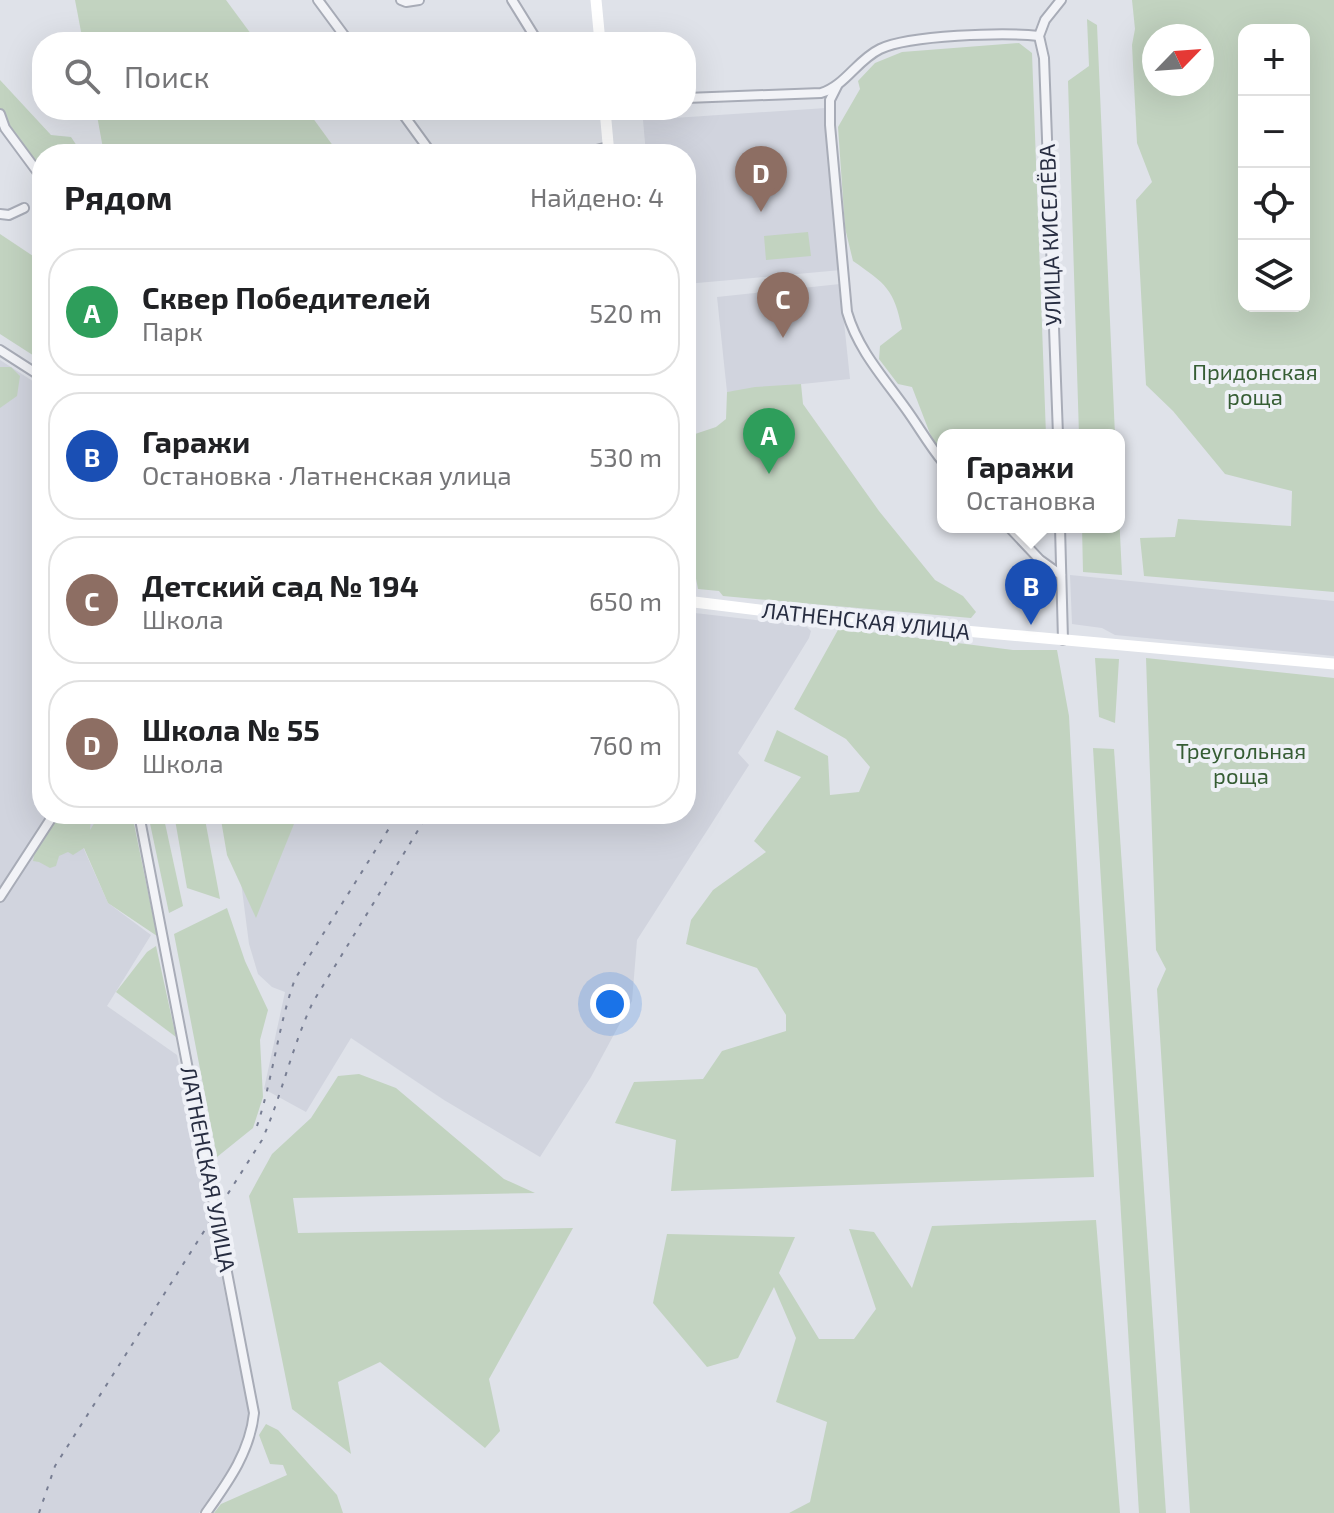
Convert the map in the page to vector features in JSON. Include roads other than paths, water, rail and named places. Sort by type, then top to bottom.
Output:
[{"type":"street","points":[[318,0],[342,32]]},
{"type":"street","points":[[401,0],[419,0]]},
{"type":"street","points":[[512,0],[532,32]]},
{"type":"street","points":[[596,0],[599,32]]},
{"type":"street","points":[[696,98],[821,93],[837,86],[870,55],[892,44],[1013,33],[1039,36],[1057,2]]},
{"type":"street","name":"УЛИЦА КИСЕЛЁВА","points":[[1039,36],[1044,58],[1058,429]]},
{"type":"street","points":[[837,86],[830,100],[830,125],[847,312],[853,333],[937,454]]},
{"type":"street","points":[[0,114],[5,128],[32,164]]},
{"type":"street","points":[[407,120],[425,144]]},
{"type":"street","points":[[606,120],[608,144]]},
{"type":"street","points":[[0,214],[9,215],[24,208]]},
{"type":"street","points":[[0,350],[32,371]]},
{"type":"street","points":[[1015,533],[1040,560],[1061,575]]},
{"type":"street","points":[[1060,533],[1063,640]]},
{"type":"street","name":"ЛАТНЕНСКАЯ УЛИЦА","points":[[696,602],[840,620],[1334,664]]},
{"type":"street","points":[[0,897],[47,824]]},
{"type":"street","name":"ЛАТНЕНСКАЯ УЛИЦА","points":[[141,824],[254,1413],[248,1444],[225,1487],[206,1513]]},
{"type":"railway","points":[[257,1126],[295,979],[392,824]]},
{"type":"railway","points":[[39,1513],[55,1466],[262,1140],[313,1002],[422,824]]},
{"type":"place","name":"Школа № 55","points":[[761,212]]},
{"type":"place","name":"Детский сад № 194","points":[[783,338]]},
{"type":"place","name":"Сквер Победителей","points":[[769,474]]},
{"type":"place","name":"Гаражи","points":[[1031,625]]},
{"type":"park label","name":"Придонская роща","points":[[1255,384]]},
{"type":"park label","name":"Треугольная роща","points":[[1241,764]]}]
